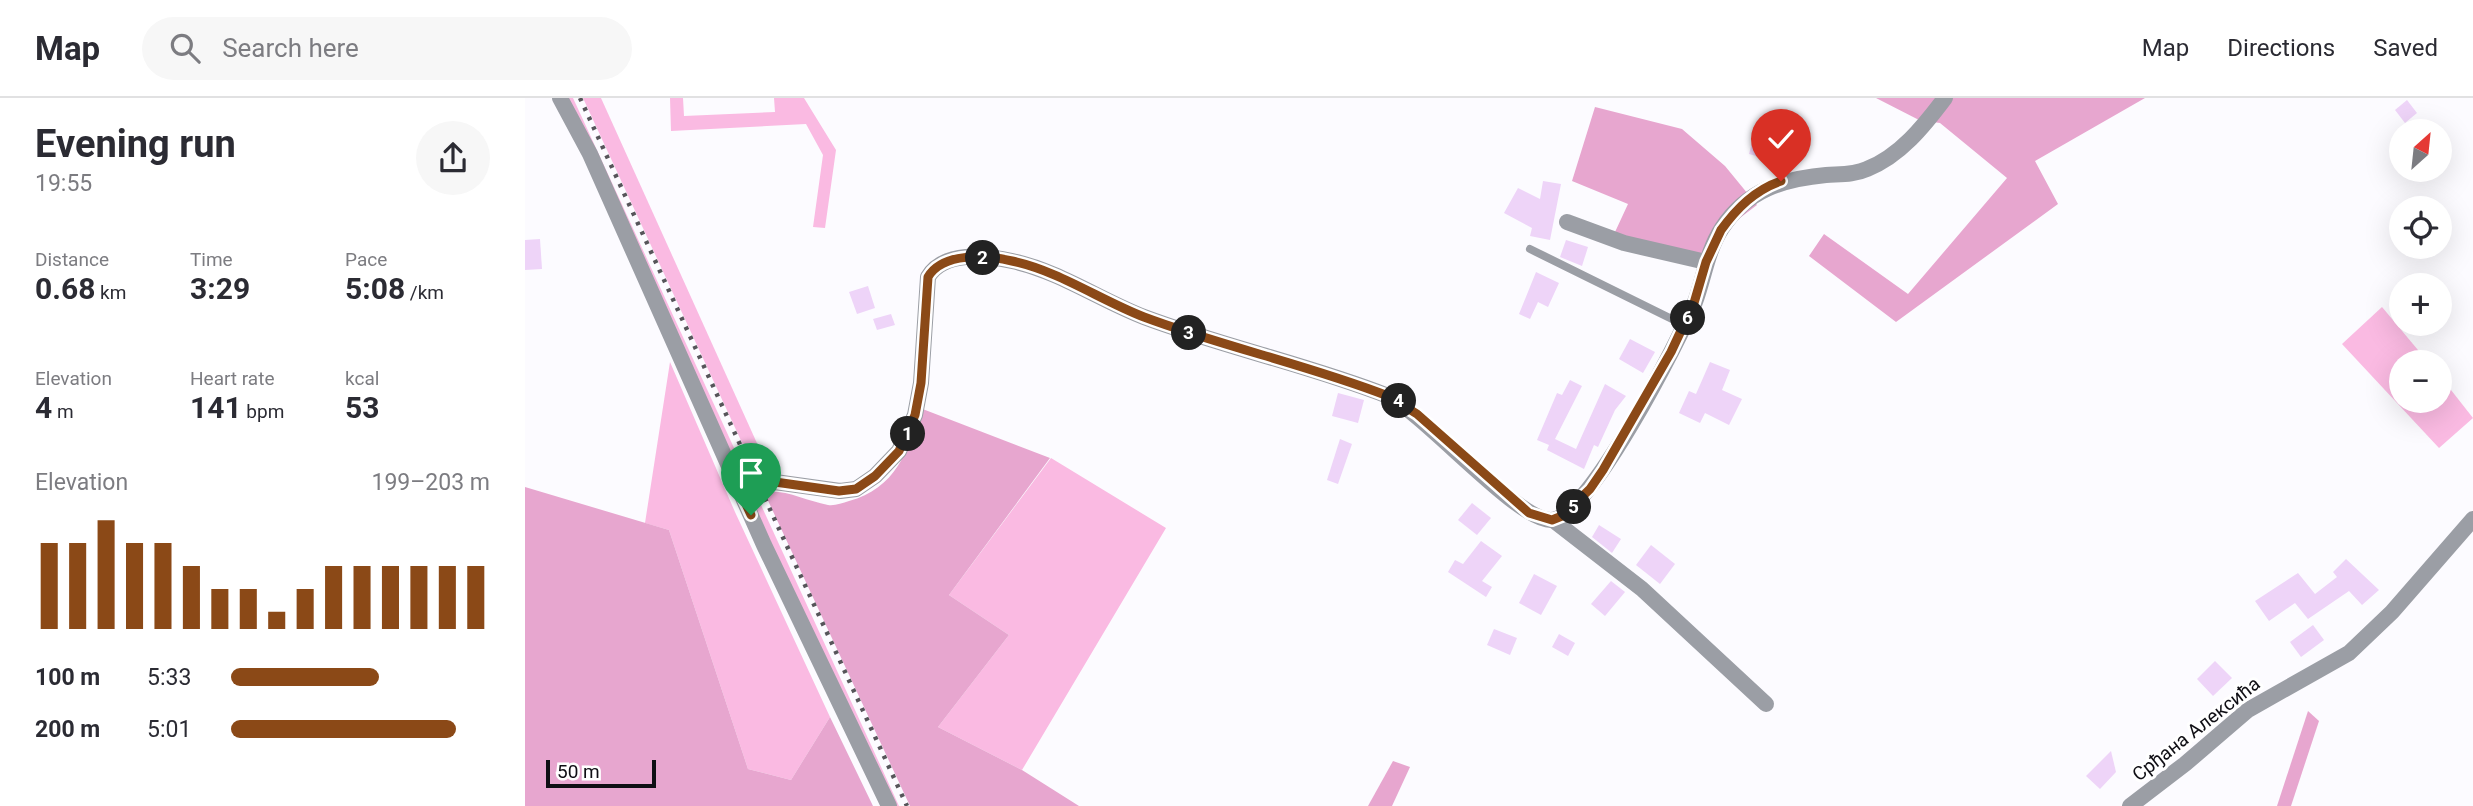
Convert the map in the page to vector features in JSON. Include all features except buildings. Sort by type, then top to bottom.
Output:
[{"type":"street","points":[[560,98],[590,154],[740,491],[889,806]]},
{"type":"street","points":[[1552,520],[1571,509],[1603,470],[1684,325],[1706,262],[1730,217],[1763,188],[1804,177],[1847,174],[1881,163],[1922,126],[1945,98]]},
{"type":"street","points":[[1567,222],[1615,241],[1706,262]]},
{"type":"street","points":[[740,491],[775,482],[839,491],[856,489],[875,476],[899,451],[915,415],[921,383],[928,277],[939,264],[949,260],[987,258],[1030,265],[1142,316],[1388,396],[1417,414],[1516,504],[1538,518],[1552,520],[1642,589],[1766,704]]},
{"type":"street","name":"Срђана Алексића","points":[[2130,806],[2185,764],[2248,710],[2349,653],[2401,602],[2473,519]]},
{"type":"lane","points":[[1530,249],[1684,325]]},
{"type":"shaded area","points":[[562,98],[573,98],[752,487],[741,487]]},
{"type":"shaded area","points":[[583,98],[601,98],[775,483],[761,484]]},
{"type":"shaded area","points":[[670,98],[683,98],[684,116],[775,112],[774,98],[804,98],[836,150],[825,228],[813,227],[823,155],[806,124],[671,131]]},
{"type":"shaded area","points":[[1876,98],[2145,98],[2035,161],[2058,204],[1896,322],[1809,256],[1824,234],[1908,294],[2007,178],[1940,123],[1919,120]]},
{"type":"shaded area","points":[[1595,107],[1682,129],[1725,166],[1757,205],[1728,227],[1708,265],[1609,245],[1628,204],[1572,181]]},
{"type":"shaded area","points":[[2382,307],[2389,315],[2389,336],[2406,336],[2418,350],[2389,350],[2389,394],[2342,344]]},
{"type":"shaded area","points":[[670,362],[735,512],[830,717],[791,780],[748,769],[669,530],[645,523]]},
{"type":"shaded area","points":[[2452,391],[2473,418],[2439,448],[2406,413],[2452,413]]},
{"type":"shaded area","points":[[920,408],[1050,458],[949,595],[1009,635],[938,727],[1022,770],[1079,806],[910,806],[764,492],[788,494],[831,505],[865,495],[878,487],[898,466],[911,439]]},
{"type":"shaded area","points":[[1051,458],[1166,528],[1022,770],[938,727],[1009,635],[949,595]]},
{"type":"shaded area","points":[[525,487],[669,530],[748,769],[791,780],[830,717],[873,806],[525,806]]},
{"type":"shaded area","points":[[756,494],[899,806],[887,806],[747,499]]},
{"type":"shaded area","points":[[2308,711],[2319,721],[2291,806],[2277,806]]},
{"type":"shaded area","points":[[1393,761],[1410,767],[1392,806],[1368,806]]},
{"type":"railway","points":[[580,98],[907,806]]},
{"type":"route","points":[[751,515],[740,491],[775,482],[825,490],[856,489],[875,476],[899,451],[915,415],[921,383],[928,277],[939,264],[949,260],[987,258],[1030,265],[1142,316],[1238,350],[1388,396],[1417,414],[1516,504],[1538,518],[1552,520],[1571,509],[1590,489],[1643,402],[1694,303],[1706,262],[1721,230],[1745,202],[1763,188],[1781,181]]}]
